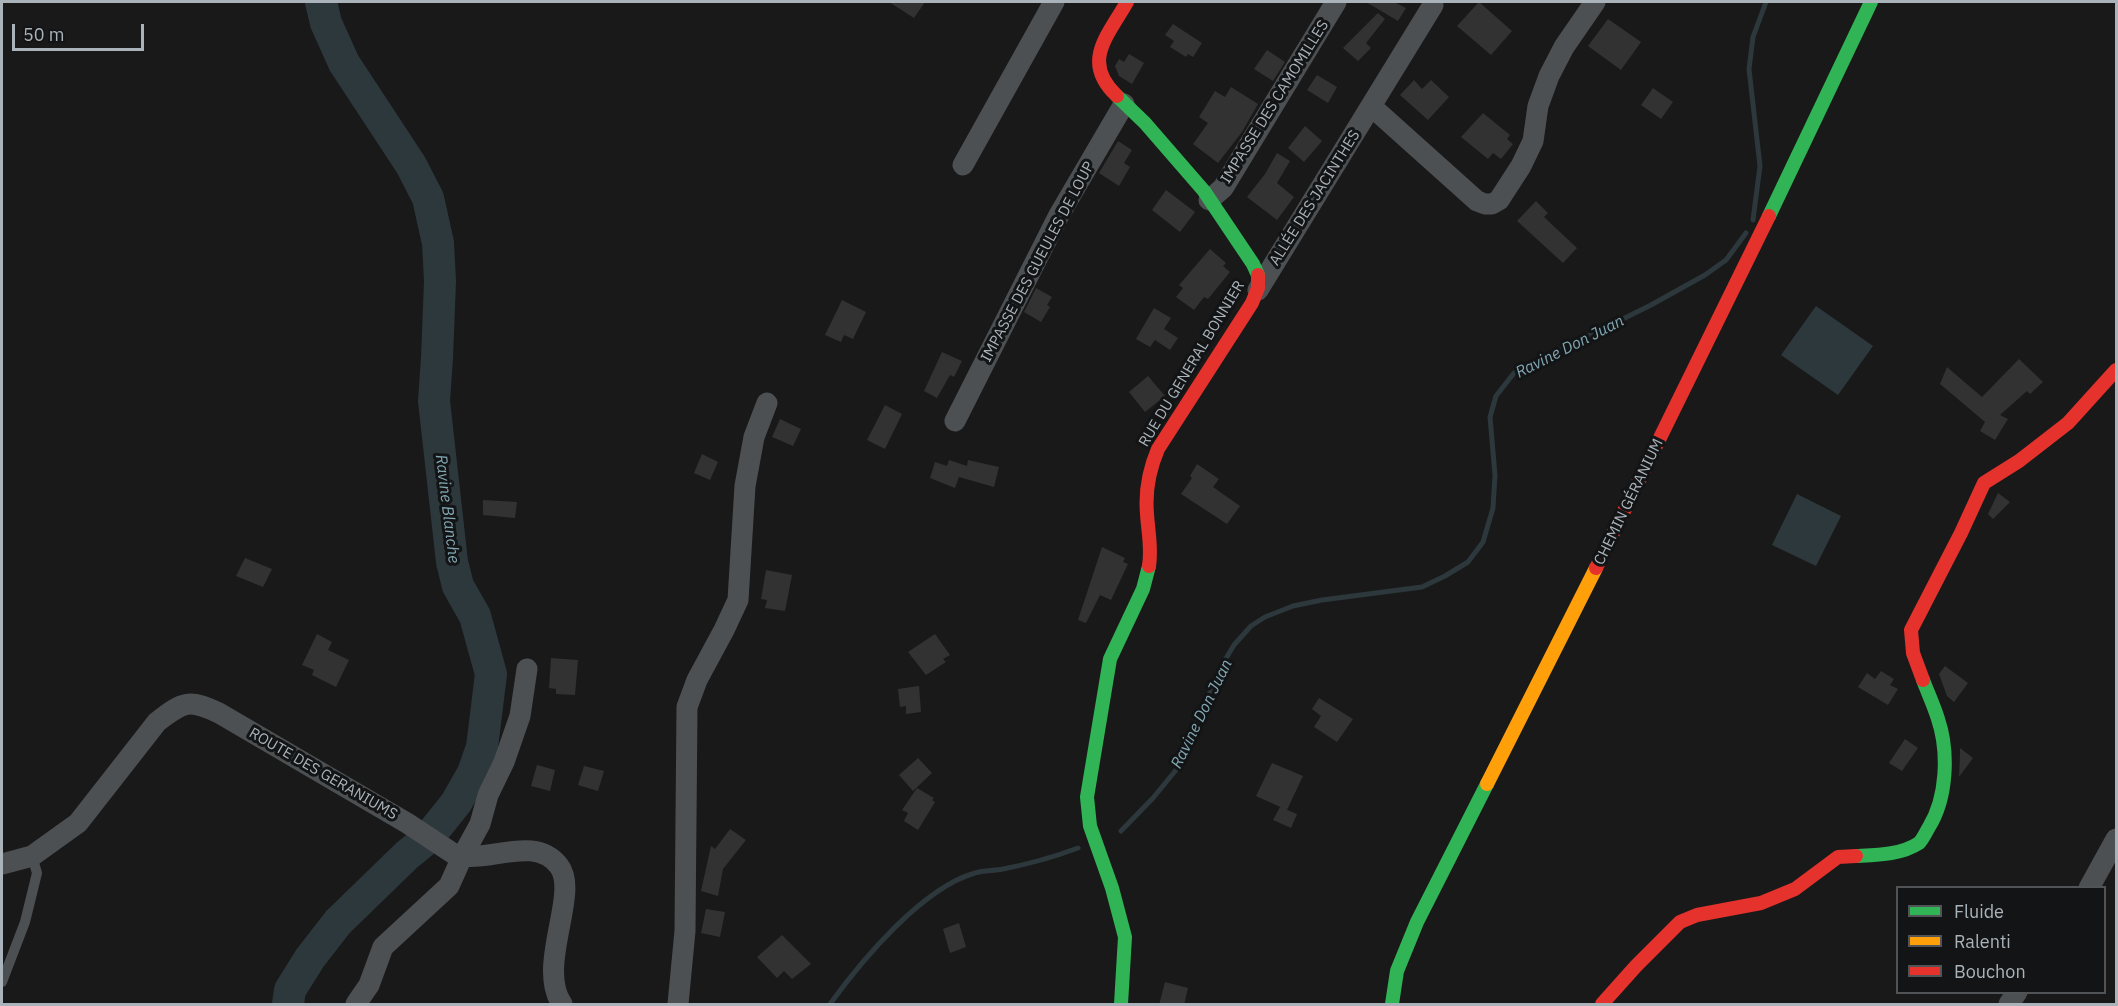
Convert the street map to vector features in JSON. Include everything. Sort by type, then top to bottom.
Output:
[{"type":"street","points":[[963,165],[1054,2]]},
{"type":"street","name":"RUE DU GENERAL BONNIER","points":[[1121,1005],[1125,937],[1112,888],[1090,826],[1087,797],[1110,659],[1114,645],[1129,622],[1145,588],[1151,561],[1151,540],[1146,506],[1149,467],[1158,449],[1252,303],[1260,281],[1258,273],[1209,200],[1145,123],[1106,86],[1098,70],[1102,48],[1127,2]]},
{"type":"street","name":"IMPASSE DES CAMOMILLES","points":[[1209,200],[1223,188],[1336,2]]},
{"type":"street","points":[[1371,106],[1477,201],[1492,204],[1504,195],[1528,153],[1533,141],[1538,106],[1549,76],[1564,47],[1595,2]]},
{"type":"street","name":"CHEMIN GÉRANIUM","points":[[1392,1005],[1397,971],[1417,922],[1617,526],[1871,2]]},
{"type":"street","name":"ALLÉE DES JACINTHES","points":[[1258,290],[1434,3]]},
{"type":"street","name":"IMPASSE DES GUEULES DE LOUP","points":[[955,421],[1059,215],[1124,104]]},
{"type":"street","points":[[1602,1005],[1636,966],[1680,922],[1697,915],[1761,903],[1794,889],[1838,857],[1882,855],[1900,851],[1920,842],[1935,817],[1941,798],[1944,753],[1939,721],[1912,653],[1911,630],[1984,483],[2019,461],[2068,423],[2116,370]]},
{"type":"street","points":[[678,1005],[685,931],[687,707],[697,680],[738,600],[745,486],[754,436],[767,403]]},
{"type":"street","points":[[356,1005],[369,985],[382,947],[448,886],[480,825],[488,795],[504,762],[520,716],[526,669]]},
{"type":"street","name":"ROUTE DES GERANIUMS","points":[[2,864],[32,856],[78,823],[157,722],[174,709],[189,704],[200,705],[219,713],[407,824],[437,845],[462,857]]},
{"type":"street","points":[[2090,886],[2116,839]]},
{"type":"street","points":[[462,857],[537,851],[552,859],[563,871],[565,891],[555,953],[554,989],[562,1005]]},
{"type":"lane","points":[[2,982],[25,922],[37,873],[32,856]]},
{"type":"shaded area","points":[[1816,306],[1873,346],[1838,395],[1781,355]]},
{"type":"shaded area","points":[[1797,494],[1841,516],[1816,566],[1772,545]]},
{"type":"building","points":[[889,2],[925,2],[914,18]]},
{"type":"building","points":[[1366,2],[1394,2],[1406,8],[1398,21]]},
{"type":"building","points":[[1479,2],[1512,31],[1491,55],[1457,26]]},
{"type":"building","points":[[1378,13],[1385,19],[1366,43],[1371,48],[1358,61],[1343,48]]},
{"type":"building","points":[[1608,19],[1641,42],[1621,70],[1588,46]]},
{"type":"building","points":[[1173,24],[1202,43],[1193,57],[1188,54],[1186,57],[1170,47],[1174,41],[1165,35]]},
{"type":"building","points":[[1267,50],[1285,62],[1273,81],[1254,69]]},
{"type":"building","points":[[1129,54],[1144,63],[1132,84],[1119,76],[1115,66],[1119,59],[1124,62]]},
{"type":"building","points":[[1317,75],[1337,87],[1328,103],[1307,90]]},
{"type":"building","points":[[1414,80],[1422,89],[1431,80],[1449,97],[1428,120],[1400,95]]},
{"type":"building","points":[[1231,87],[1258,104],[1242,132],[1218,163],[1193,144],[1208,123],[1199,117],[1215,91],[1225,97]]},
{"type":"building","points":[[1653,88],[1673,102],[1661,119],[1641,105]]},
{"type":"building","points":[[1483,113],[1510,135],[1507,139],[1513,144],[1501,159],[1493,153],[1488,159],[1461,137]]},
{"type":"building","points":[[1305,126],[1322,141],[1304,162],[1288,148]]},
{"type":"building","points":[[1118,141],[1132,150],[1124,163],[1130,167],[1119,186],[1099,173]]},
{"type":"building","points":[[1277,153],[1290,161],[1277,183],[1294,197],[1277,220],[1247,197],[1265,174]]},
{"type":"building","points":[[1166,190],[1195,212],[1180,232],[1152,210]]},
{"type":"building","points":[[1536,201],[1548,213],[1544,217],[1577,248],[1563,263],[1517,221]]},
{"type":"building","points":[[1210,249],[1226,263],[1223,266],[1230,272],[1208,299],[1204,297],[1194,310],[1176,297],[1183,288],[1179,285]]},
{"type":"building","points":[[1036,288],[1052,297],[1047,305],[1050,307],[1041,322],[1024,312]]},
{"type":"building","points":[[842,300],[866,312],[853,339],[844,335],[841,342],[825,335]]},
{"type":"building","points":[[1154,308],[1171,318],[1164,329],[1178,338],[1170,350],[1155,340],[1150,347],[1136,339]]},
{"type":"building","points":[[942,352],[962,361],[954,377],[950,375],[937,398],[924,391]]},
{"type":"building","points":[[2019,359],[2043,382],[2030,394],[2027,391],[2000,415],[2008,419],[1995,440],[1980,431],[1985,422],[1940,384],[1947,367],[1982,397]]},
{"type":"building","points":[[1148,376],[1165,396],[1145,412],[1129,392]]},
{"type":"building","points":[[885,405],[902,414],[885,449],[867,440]]},
{"type":"building","points":[[780,419],[801,429],[793,446],[772,437]]},
{"type":"building","points":[[702,454],[718,462],[710,480],[694,473]]},
{"type":"building","points":[[949,460],[967,466],[968,460],[999,467],[994,487],[959,477],[955,488],[930,478],[935,462],[947,466]]},
{"type":"building","points":[[1197,464],[1219,479],[1213,487],[1240,506],[1227,524],[1181,494],[1192,478],[1190,476]]},
{"type":"building","points":[[1998,493],[2010,502],[1993,519],[1988,514]]},
{"type":"building","points":[[483,500],[517,502],[515,518],[483,515]]},
{"type":"building","points":[[1102,547],[1125,558],[1123,562],[1128,564],[1111,600],[1100,595],[1086,623],[1078,620]]},
{"type":"building","points":[[245,558],[272,569],[263,587],[236,576]]},
{"type":"building","points":[[766,570],[792,575],[785,611],[765,608],[767,600],[761,599]]},
{"type":"building","points":[[317,634],[332,642],[328,650],[349,660],[336,687],[312,675],[314,670],[302,665]]},
{"type":"building","points":[[935,634],[950,655],[943,659],[946,662],[926,675],[908,652]]},
{"type":"building","points":[[551,658],[578,660],[575,695],[556,694],[556,689],[549,688]]},
{"type":"building","points":[[1945,666],[1968,683],[1954,702],[1947,696],[1939,674]]},
{"type":"building","points":[[1881,671],[1894,679],[1890,685],[1898,689],[1888,705],[1858,687],[1867,673],[1875,679]]},
{"type":"building","points":[[919,686],[921,712],[906,714],[906,706],[900,707],[898,689]]},
{"type":"building","points":[[1319,698],[1353,719],[1337,742],[1314,727],[1321,716],[1312,709]]},
{"type":"building","points":[[1905,739],[1918,748],[1902,771],[1889,763]]},
{"type":"building","points":[[1960,748],[1973,758],[1959,777],[1960,754]]},
{"type":"building","points":[[918,758],[932,773],[913,791],[899,775]]},
{"type":"building","points":[[1272,763],[1303,776],[1287,810],[1256,796]]},
{"type":"building","points":[[537,765],[555,770],[550,791],[531,786]]},
{"type":"building","points":[[584,766],[604,771],[598,791],[578,785]]},
{"type":"building","points":[[917,788],[934,798],[932,800],[935,802],[918,830],[904,821],[908,813],[902,810]]},
{"type":"building","points":[[1280,807],[1297,814],[1291,828],[1273,820]]},
{"type":"building","points":[[730,829],[746,840],[723,869],[718,896],[701,891],[711,846],[715,849]]},
{"type":"building","points":[[706,909],[725,912],[720,937],[701,933]]},
{"type":"building","points":[[959,923],[966,947],[950,953],[943,929]]},
{"type":"building","points":[[782,935],[811,964],[792,979],[784,971],[777,978],[757,957]]},
{"type":"building","points":[[1165,982],[1188,988],[1184,1005],[1159,1005]]},
{"type":"waterway","name":"Ravine Blanche","points":[[288,1004],[290,990],[310,958],[338,922],[407,855],[428,838],[456,803],[473,773],[482,747],[491,674],[475,616],[458,586],[452,562],[434,401],[440,281],[438,243],[428,198],[411,165],[344,63],[326,23],[321,2]]},
{"type":"waterway","name":"Ravine Don Juan","points":[[1753,220],[1760,166],[1749,69],[1753,37],[1766,2]]},
{"type":"waterway","name":"Ravine Don Juan","points":[[1121,831],[1176,770],[1222,665],[1234,645],[1251,626],[1265,617],[1293,606],[1422,587],[1468,562],[1483,542],[1493,508],[1495,475],[1490,417],[1496,396],[1514,373],[1651,305],[1705,275],[1726,260],[1746,233]]},
{"type":"waterway","name":"Ravine Don Juan","points":[[830,1004],[876,947],[914,909],[934,894],[955,881],[975,873],[1022,865],[1078,848]]},
{"type":"traffic: fast","points":[[1769,216],[1871,2]]},
{"type":"traffic: fast","points":[[1117,96],[1145,123],[1204,191],[1258,275]]},
{"type":"traffic: fast","points":[[1121,1004],[1125,937],[1112,888],[1090,826],[1087,797],[1110,659],[1143,589],[1149,566]]},
{"type":"traffic: fast","points":[[1856,856],[1888,854],[1919,843],[1940,803],[1943,789],[1944,746],[1938,719],[1923,680]]},
{"type":"traffic: fast","points":[[1392,1004],[1397,971],[1417,922],[1487,784]]},
{"type":"traffic: slow","points":[[1487,784],[1596,568]]},
{"type":"traffic: jam","points":[[1117,96],[1106,84],[1099,61],[1106,38],[1127,2]]},
{"type":"traffic: jam","points":[[1596,568],[1769,216]]},
{"type":"traffic: jam","points":[[1149,566],[1147,497],[1148,481],[1155,457],[1252,303],[1258,288],[1258,275]]},
{"type":"traffic: jam","points":[[1923,680],[1913,653],[1911,630],[1984,483],[2019,461],[2068,423],[2116,370]]},
{"type":"traffic: jam","points":[[1602,1004],[1680,922],[1697,915],[1761,903],[1795,889],[1838,857],[1856,856]]}]
